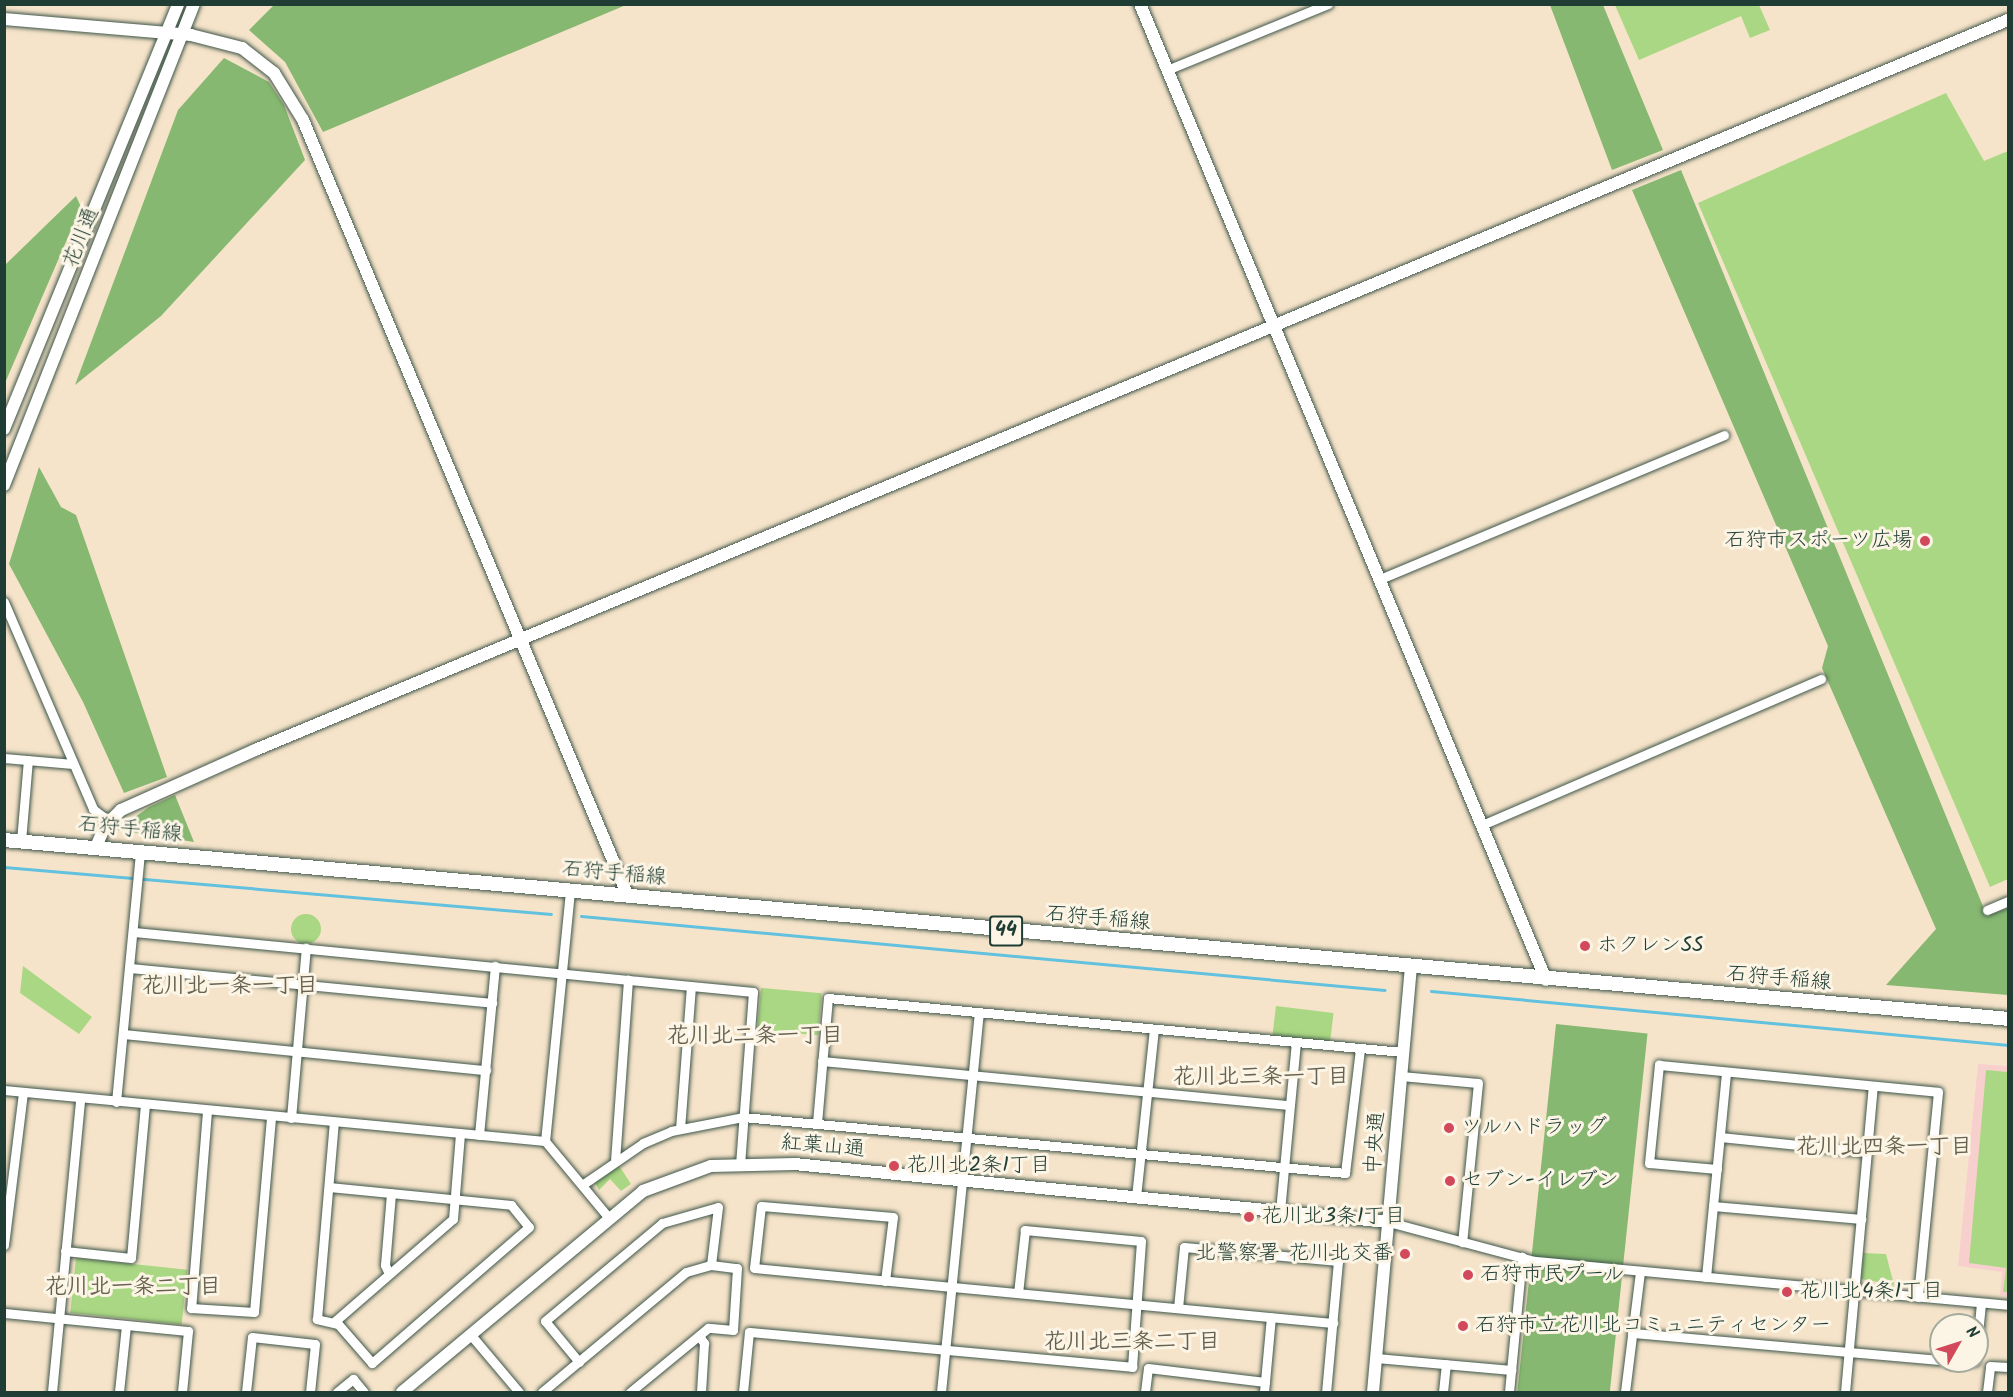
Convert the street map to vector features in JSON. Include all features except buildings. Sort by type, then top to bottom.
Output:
[{"type":"main road","name":"石狩手稲線","points":[[4,840],[1411,968],[2008,1019]]},
{"type":"street","name":"花川通","points":[[4,429],[178,4]]},
{"type":"street","name":"花川通","points":[[4,485],[194,4]]},
{"type":"street","points":[[1140,4],[1484,824],[1546,980]]},
{"type":"street","points":[[1167,70],[1328,4]]},
{"type":"street","points":[[4,19],[182,34],[242,48],[274,73],[292,100],[524,641],[628,896]]},
{"type":"street","points":[[96,847],[109,821],[121,810],[255,750],[524,641],[2008,20]]},
{"type":"street","points":[[1380,579],[1724,435]]},
{"type":"street","points":[[4,602],[93,809],[109,821]]},
{"type":"street","points":[[1484,824],[1821,679]]},
{"type":"street","points":[[4,758],[73,764]]},
{"type":"street","points":[[21,841],[28,760]]},
{"type":"street","points":[[116,1102],[140,853]]},
{"type":"street","points":[[570,891],[545,1140],[609,1218]]},
{"type":"street","points":[[1987,910],[2008,902]]},
{"type":"street","points":[[134,932],[753,992],[740,1163]]},
{"type":"street","points":[[291,1118],[306,948]]},
{"type":"street","points":[[479,1135],[495,966]]},
{"type":"street","points":[[130,968],[492,1003]]},
{"type":"street","name":"中央通","points":[[1373,1392],[1411,968]]},
{"type":"street","points":[[615,1161],[628,979]]},
{"type":"street","points":[[680,1129],[691,986]]},
{"type":"street","points":[[817,1123],[828,998],[1402,1052]]},
{"type":"street","points":[[941,1392],[979,1013]]},
{"type":"street","points":[[1136,1197],[1143,1154],[1154,1029]]},
{"type":"street","points":[[123,1034],[486,1070]]},
{"type":"street","points":[[1280,1211],[1296,1042]]},
{"type":"street","points":[[582,1185],[615,1161],[680,1129],[743,1117],[1345,1173],[1360,1049]]},
{"type":"street","points":[[822,1060],[1289,1105]]},
{"type":"street","points":[[1717,1169],[1649,1164],[1659,1065],[1938,1092],[1918,1297]]},
{"type":"street","points":[[1706,1277],[1726,1072]]},
{"type":"street","points":[[1401,1076],[1478,1083],[1462,1242]]},
{"type":"street","points":[[1845,1392],[1873,1087]]},
{"type":"street","points":[[4,1090],[207,1111],[545,1140]]},
{"type":"street","points":[[4,1245],[24,1093]]},
{"type":"street","points":[[52,1392],[80,1099]]},
{"type":"street","points":[[65,1251],[131,1258],[145,1105]]},
{"type":"street","points":[[207,1111],[191,1308],[254,1312],[271,1116]]},
{"type":"street","points":[[328,1188],[511,1205],[529,1227],[372,1363],[334,1322],[317,1319],[328,1188],[334,1122]]},
{"type":"street","points":[[334,1322],[453,1219],[460,1133]]},
{"type":"street","points":[[1720,1137],[1867,1152]]},
{"type":"street","name":"紅葉山通","points":[[402,1392],[609,1218],[668,1179],[740,1163],[963,1179],[1389,1222]]},
{"type":"street","points":[[390,1274],[385,1265],[391,1193]]},
{"type":"street","points":[[885,1281],[893,1217],[761,1206],[754,1268],[885,1281],[1018,1293],[1137,1305],[1333,1323]]},
{"type":"street","points":[[1713,1206],[1861,1219]]},
{"type":"street","points":[[579,1362],[545,1321],[663,1223],[718,1207],[711,1265]]},
{"type":"street","points":[[1389,1222],[1522,1257],[1640,1271],[2008,1305]]},
{"type":"street","points":[[742,1392],[749,1332],[1132,1367],[1141,1241],[1025,1230],[1018,1293]]},
{"type":"street","points":[[1178,1308],[1184,1247],[1338,1262],[1326,1392]]},
{"type":"street","points":[[1509,1392],[1522,1257]]},
{"type":"street","points":[[542,1392],[686,1272],[711,1265],[737,1268],[733,1330],[708,1328],[630,1392]]},
{"type":"street","points":[[1625,1392],[1640,1271]]},
{"type":"street","points":[[1980,1313],[1981,1303]]},
{"type":"street","points":[[4,1313],[188,1330],[182,1392]]},
{"type":"street","points":[[1264,1392],[1271,1317]]},
{"type":"street","points":[[119,1392],[126,1324]]},
{"type":"street","points":[[1632,1333],[1929,1359]]},
{"type":"street","points":[[470,1334],[519,1392]]},
{"type":"street","points":[[699,1336],[704,1343],[701,1392]]},
{"type":"street","points":[[246,1392],[252,1337],[315,1344],[310,1392]]},
{"type":"street","points":[[1376,1358],[1511,1370]]},
{"type":"street","points":[[1443,1392],[1446,1364]]},
{"type":"street","points":[[1987,1392],[1990,1366],[2008,1367]]},
{"type":"street","points":[[1145,1392],[1148,1368],[1265,1382]]},
{"type":"street","points":[[337,1392],[353,1379],[364,1392]]},
{"type":"shaded area","points":[[1978,1064],[2008,1066],[2008,1296],[2000,1295],[2002,1272],[1958,1266]]},
{"type":"green space","points":[[274,5],[626,5],[323,132],[285,62],[249,30]]},
{"type":"green space","points":[[1550,5],[1603,5],[1663,150],[1612,170]]},
{"type":"green space","points":[[1615,5],[1759,5],[1770,30],[1750,38],[1741,16],[1639,60]]},
{"type":"green space","points":[[224,58],[269,82],[284,105],[305,160],[161,316],[75,385],[178,110]]},
{"type":"green space","name":"石狩市スポーツ広場","points":[[1946,93],[1984,161],[2008,151],[2008,879],[1990,887],[1698,203]]},
{"type":"green space","points":[[1681,170],[1987,916],[2008,908],[2008,995],[1886,985],[1936,929],[1822,668],[1828,646],[1632,190]]},
{"type":"green space","points":[[76,196],[81,207],[5,383],[5,265]]},
{"type":"green space","points":[[39,467],[61,507],[76,515],[167,777],[124,793],[83,702],[9,564]]},
{"type":"green space","points":[[175,795],[194,842],[117,830],[149,807]]},
{"type":"green space","points":[[306,914],[316,919],[321,929],[316,939],[306,944],[296,939],[291,929],[296,919]]},
{"type":"green space","points":[[23,966],[92,1017],[79,1034],[20,993]]},
{"type":"green space","points":[[761,988],[822,993],[818,1035],[757,1030]]},
{"type":"green space","points":[[1276,1006],[1334,1013],[1330,1043],[1272,1036]]},
{"type":"green space","points":[[1556,1024],[1647,1034],[1610,1392],[1517,1392]]},
{"type":"green space","points":[[1986,1070],[2008,1072],[2008,1292],[2003,1292],[2006,1268],[1969,1263]]},
{"type":"green space","points":[[618,1164],[631,1184],[621,1191],[610,1179],[599,1190],[594,1181]]},
{"type":"green space","points":[[1863,1253],[1886,1254],[1894,1285],[1861,1279]]},
{"type":"green space","points":[[76,1258],[187,1270],[182,1324],[70,1313]]},
{"type":"waterway","points":[[4,867],[551,914]]},
{"type":"waterway","points":[[581,916],[1385,990]]},
{"type":"waterway","points":[[1431,991],[2008,1045]]},
{"type":"place","name":"石狩市スポーツ広場","points":[[1925,541]]},
{"type":"place","name":"ホクレンSS","points":[[1585,946]]},
{"type":"place","name":"ツルハドラッグ","points":[[1449,1128]]},
{"type":"place","name":"花川北2条1丁目","points":[[894,1166]]},
{"type":"place","name":"セブン-イレブン","points":[[1450,1181]]},
{"type":"place","name":"花川北3条1丁目","points":[[1249,1217]]},
{"type":"place","name":"北警察署 花川北交番","points":[[1405,1254]]},
{"type":"place","name":"石狩市民プール","points":[[1468,1275]]},
{"type":"place","name":"花川北4条1丁目","points":[[1787,1292]]},
{"type":"place","name":"石狩市立花川北コミュニティセンター","points":[[1463,1326]]},
{"type":"district","name":"花川北一条一丁目","points":[[230,987]]},
{"type":"district","name":"花川北二条一丁目","points":[[755,1037]]},
{"type":"district","name":"花川北三条一丁目","points":[[1261,1078]]},
{"type":"district","name":"花川北四条一丁目","points":[[1884,1148]]},
{"type":"district","name":"花川北一条二丁目","points":[[133,1288]]},
{"type":"district","name":"花川北三条二丁目","points":[[1132,1343]]}]
